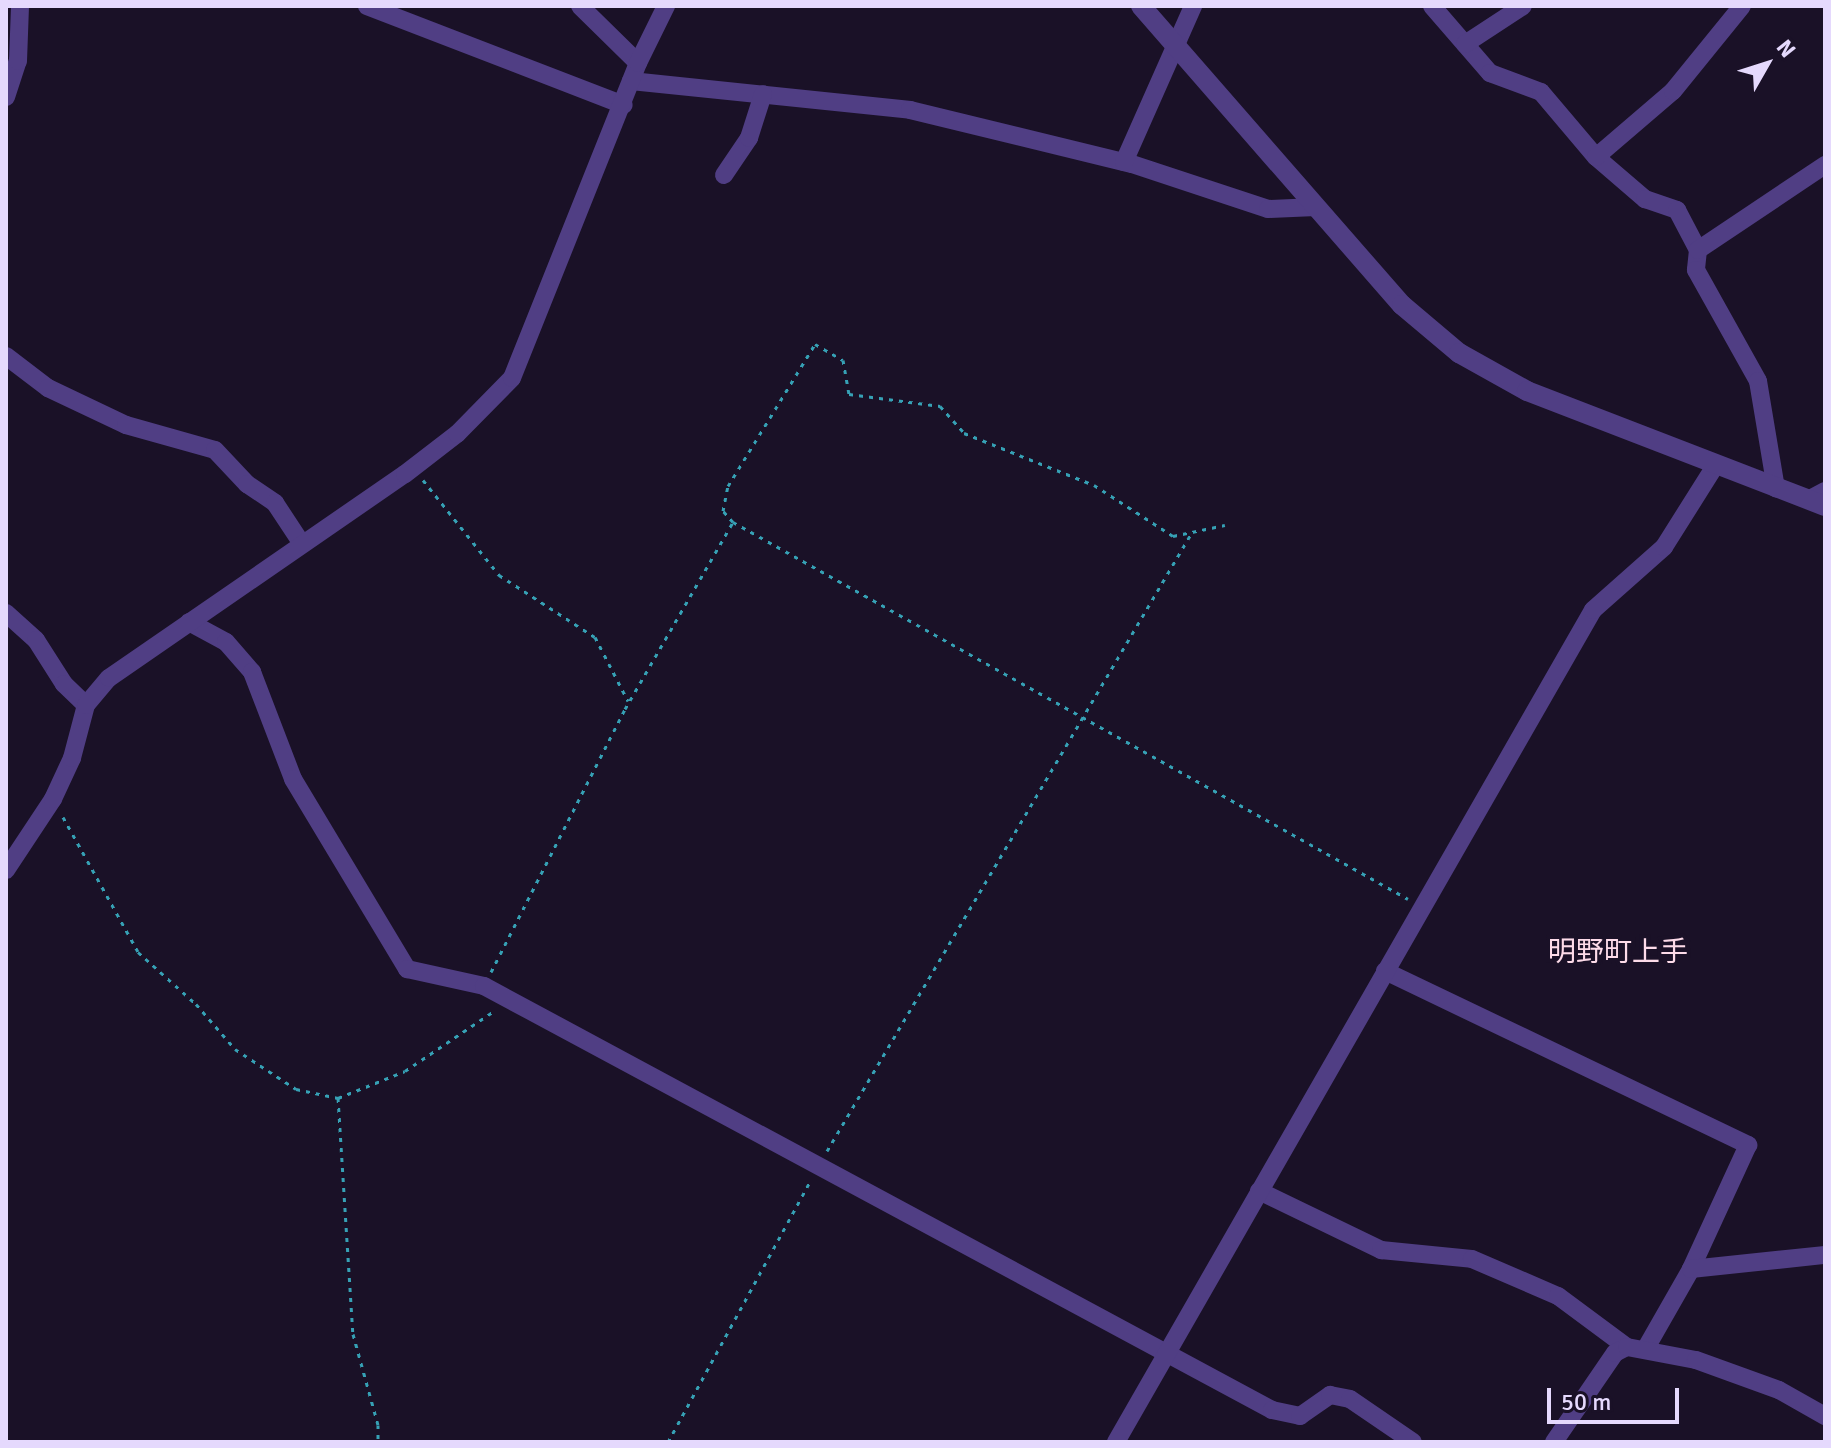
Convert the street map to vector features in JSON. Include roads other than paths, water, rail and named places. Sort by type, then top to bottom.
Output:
[{"type":"street","points":[[6,97],[18,61],[20,6]]},
{"type":"street","points":[[367,6],[624,105]]},
{"type":"street","points":[[580,6],[634,72],[763,94],[910,110],[1124,162],[1268,209],[1316,207]]},
{"type":"street","points":[[6,870],[53,799],[72,758],[86,705],[109,678],[413,468],[457,434],[512,378],[624,105],[634,72],[666,6]]},
{"type":"street","points":[[1141,6],[1402,305],[1478,365],[1527,391],[1715,466],[1776,488],[1820,499]]},
{"type":"street","points":[[1124,162],[1174,43],[1193,6]]},
{"type":"street","points":[[1432,6],[1490,73],[1541,92],[1596,157],[1645,199],[1677,210],[1698,250],[1696,270],[1758,381],[1776,488]]},
{"type":"street","points":[[1465,44],[1523,6]]},
{"type":"street","points":[[1596,157],[1673,91],[1742,6]]},
{"type":"street","points":[[724,175],[749,138],[763,94]]},
{"type":"street","points":[[1698,250],[1825,165]]},
{"type":"street","points":[[6,356],[48,388],[126,425],[215,450],[247,484],[275,503],[302,544]]},
{"type":"street","points":[[1116,1442],[1593,610],[1664,547],[1715,466]]},
{"type":"street","points":[[6,613],[36,640],[86,705]]},
{"type":"street","points":[[189,622],[226,642],[252,672],[293,779],[407,969],[484,986],[1288,1417],[1311,1413],[1330,1395],[1350,1399],[1413,1442]]},
{"type":"street","points":[[1385,971],[1748,1145],[1691,1269],[1636,1347],[1615,1353],[1554,1442]]},
{"type":"street","points":[[1259,1191],[1381,1250],[1472,1259],[1558,1296],[1636,1347],[1779,1390],[1825,1416]]},
{"type":"street","points":[[1691,1269],[1825,1255]]},
{"type":"district","name":"明野町上手","points":[[1618,952]]}]
